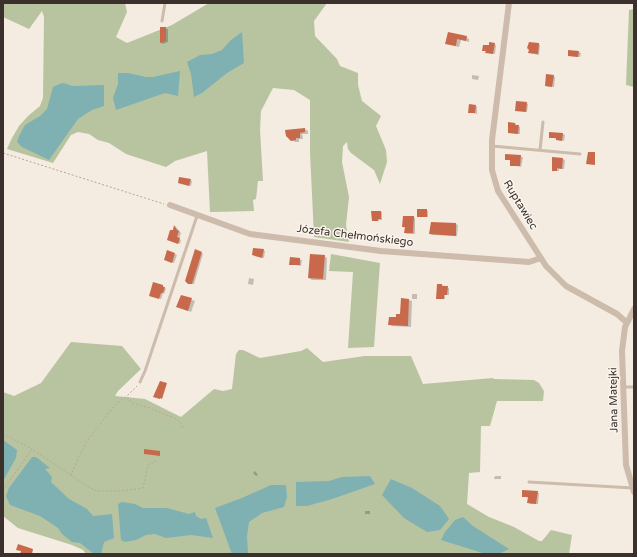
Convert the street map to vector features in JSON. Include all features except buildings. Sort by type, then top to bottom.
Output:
[{"type":"street","name":"Ruptawiec","points":[[509,3],[492,146],[492,170],[498,192],[546,266],[566,286],[617,314],[626,322]]},
{"type":"street","name":"Józefa Chełmońskiego","points":[[170,206],[250,234],[381,251],[529,262],[541,258]]},
{"type":"street","name":"Jana Matejki","points":[[633,490],[626,465],[623,342],[626,322],[634,309]]},
{"type":"lane","points":[[162,21],[165,3]]},
{"type":"lane","points":[[540,150],[543,122]]},
{"type":"lane","points":[[492,146],[580,154]]},
{"type":"lane","points":[[140,382],[197,216]]},
{"type":"lane","points":[[623,387],[634,387]]},
{"type":"lane","points":[[530,482],[633,490]]},
{"type":"path","points":[[3,153],[170,206]]},
{"type":"path","points":[[71,475],[89,438],[116,404],[127,396],[140,382]]},
{"type":"path","points":[[127,396],[128,400],[132,403],[150,408],[174,418],[180,422],[183,428]]},
{"type":"path","points":[[3,434],[32,449],[88,487],[97,491],[120,491],[143,488],[148,465],[155,462],[156,458]]},
{"type":"path","points":[[3,490],[32,449]]},
{"type":"green space","points":[[3,3],[125,3],[127,12],[116,37],[127,43],[172,25],[209,3],[327,3],[314,21],[315,36],[337,59],[340,66],[358,73],[358,85],[362,101],[381,116],[376,126],[386,150],[387,162],[380,184],[374,170],[351,153],[348,149],[347,142],[343,146],[342,162],[349,197],[346,225],[349,242],[314,237],[310,152],[310,100],[294,90],[273,88],[261,111],[260,130],[263,181],[258,181],[256,199],[253,200],[254,211],[210,212],[207,151],[175,161],[166,167],[126,154],[109,143],[98,140],[89,134],[78,132],[71,135],[53,163],[7,149],[19,126],[40,106],[43,98],[44,17],[42,11],[29,29],[3,17]]},
{"type":"green space","points":[[634,9],[634,87],[626,85],[629,10]]},
{"type":"green space","points":[[331,254],[380,263],[374,347],[348,348],[353,272],[329,271]]},
{"type":"green space","points":[[71,342],[122,346],[141,369],[118,391],[115,396],[145,399],[181,417],[214,389],[223,391],[232,389],[236,354],[239,350],[243,350],[260,358],[301,351],[307,348],[323,362],[365,356],[411,356],[423,384],[493,378],[534,380],[539,383],[544,391],[543,401],[497,401],[490,426],[481,426],[480,472],[469,473],[467,504],[489,517],[514,527],[539,541],[542,541],[551,530],[572,535],[569,554],[86,554],[83,550],[72,545],[18,528],[3,516],[3,392],[14,396],[41,383]]},
{"type":"water","points":[[242,32],[244,63],[227,73],[202,93],[194,97],[191,74],[187,62],[200,55],[212,54],[222,50],[231,40]]},
{"type":"water","points":[[180,71],[178,96],[165,93],[116,110],[113,98],[118,84],[118,73],[153,77]]},
{"type":"water","points":[[64,83],[72,86],[104,85],[104,106],[92,110],[78,119],[49,160],[22,147],[17,142],[25,125],[40,116],[47,109],[53,87]]},
{"type":"water","points":[[3,440],[17,450],[16,458],[3,481]]},
{"type":"water","points":[[32,457],[36,457],[50,468],[45,469],[52,477],[51,482],[69,499],[87,509],[93,516],[112,514],[114,538],[104,542],[101,554],[94,554],[80,543],[72,542],[62,534],[58,528],[40,516],[10,505],[6,496],[9,488]]},
{"type":"water","points":[[370,476],[375,484],[307,506],[296,506],[296,482],[329,481],[342,477]]},
{"type":"water","points":[[391,479],[412,488],[440,506],[449,519],[440,530],[427,532],[404,518],[382,495]]},
{"type":"water","points":[[271,485],[286,485],[287,497],[284,507],[262,513],[249,522],[247,536],[248,554],[232,554],[215,508]]},
{"type":"water","points":[[122,502],[135,504],[143,508],[167,508],[189,514],[195,512],[196,516],[201,519],[206,518],[213,538],[191,535],[166,538],[155,534],[146,535],[136,540],[125,542],[121,540],[118,504]]},
{"type":"water","points":[[463,517],[473,526],[509,549],[499,554],[486,554],[441,540],[445,532],[455,520]]}]
